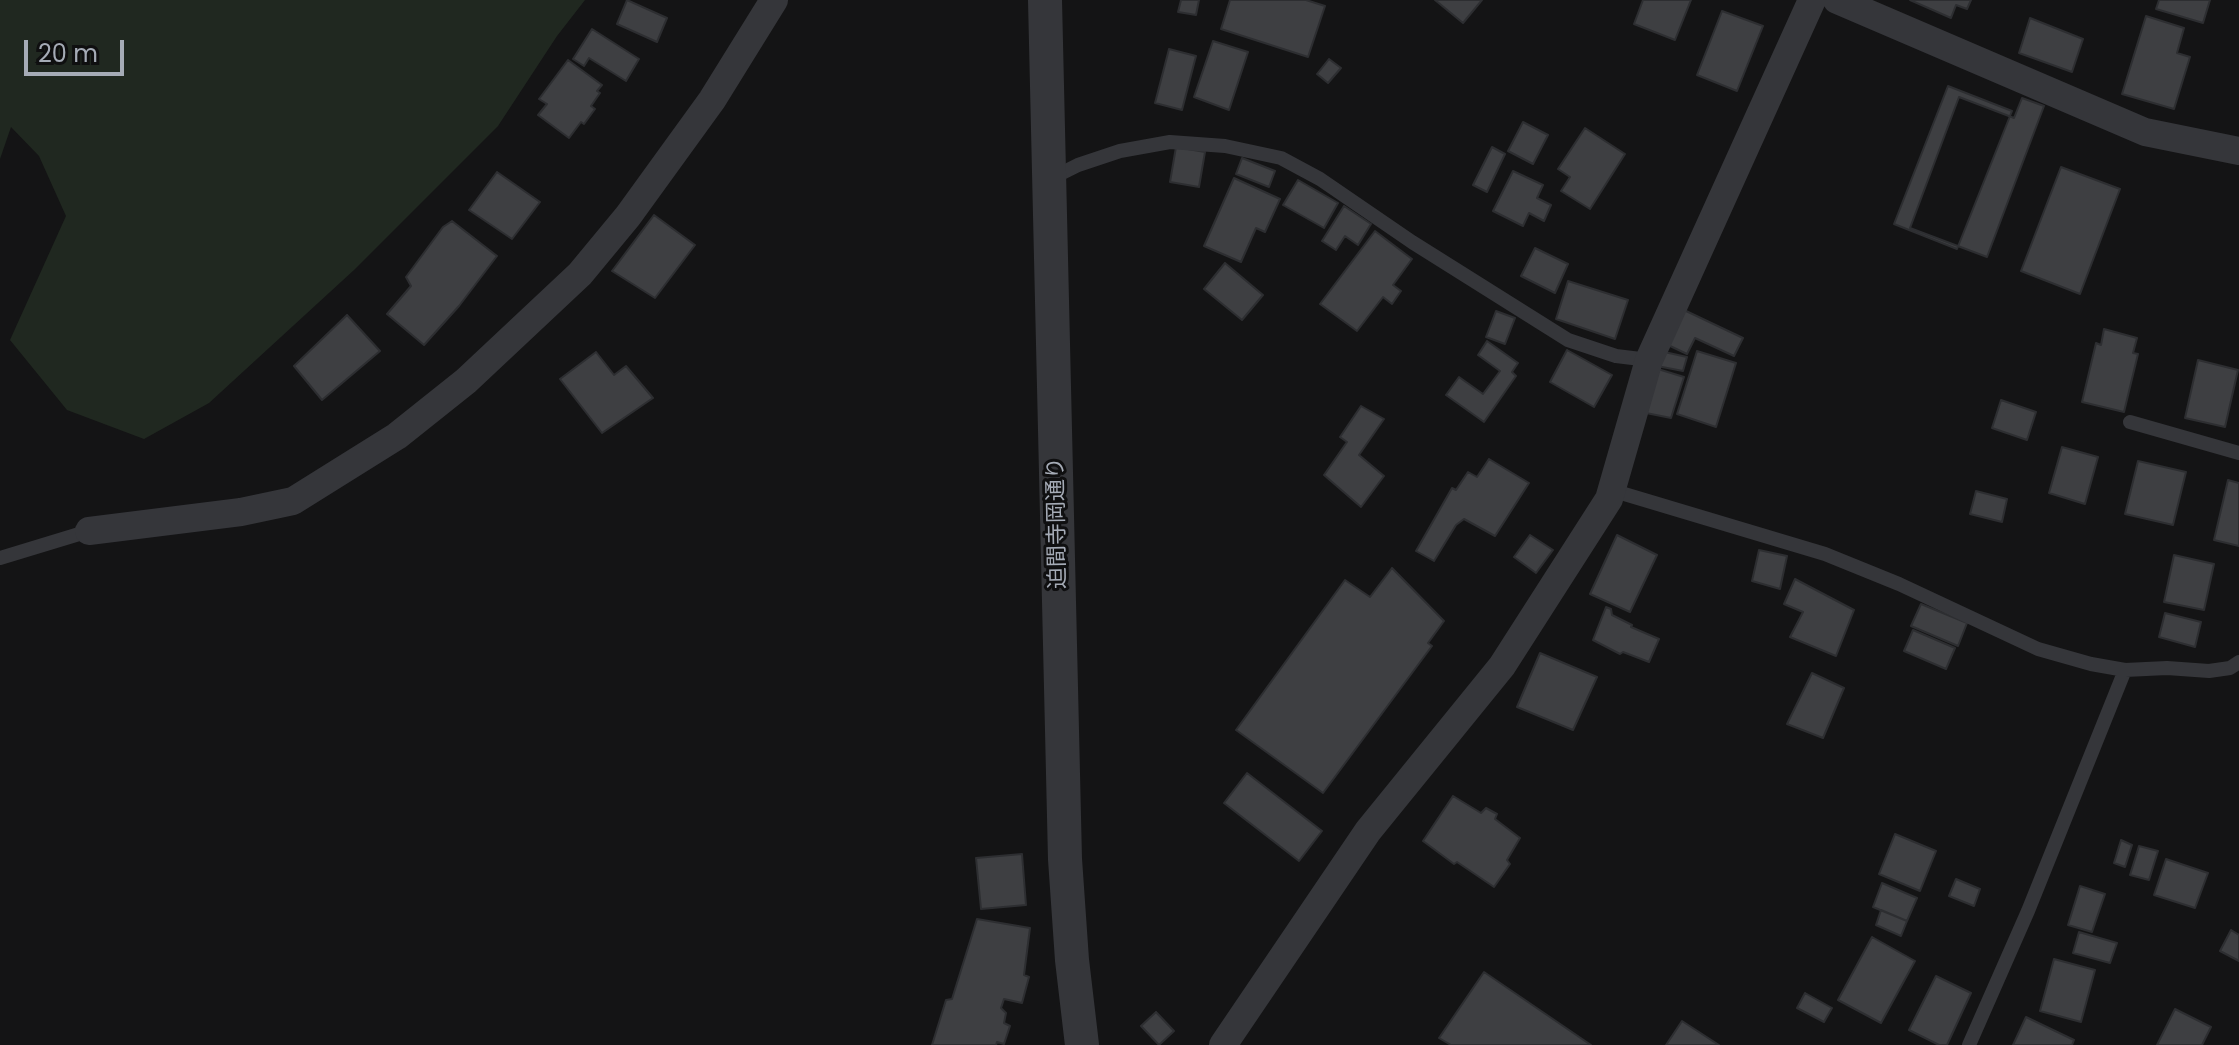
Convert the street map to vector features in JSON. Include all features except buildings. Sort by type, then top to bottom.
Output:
[{"type":"street","points":[[89,531],[241,512],[293,501],[397,436],[466,381],[580,274],[628,216],[712,100],[774,0]]},
{"type":"street","name":"迫間寺岡通り","points":[[1045,0],[1065,859],[1082,1045]]},
{"type":"street","points":[[1223,1045],[1368,831],[1502,666],[1609,499],[1649,360],[1812,0]]},
{"type":"street","points":[[1837,0],[2145,132],[2239,151]]},
{"type":"lane","points":[[1050,179],[1078,165],[1120,151],[1170,142],[1225,146],[1281,158],[1320,179],[1412,242],[1568,340],[1616,356],[1649,360]]},
{"type":"lane","points":[[2130,422],[2239,453]]},
{"type":"lane","points":[[1611,490],[1825,554],[1899,584],[2038,649],[2091,664],[2125,670],[2167,668],[2209,671],[2230,668],[2239,662]]},
{"type":"lane","points":[[0,558],[89,531]]},
{"type":"lane","points":[[1969,1045],[2034,897],[2125,670]]},
{"type":"shaded area","points":[[0,0],[585,0],[557,36],[498,126],[354,270],[209,403],[144,439],[67,410],[10,340],[66,216],[39,156],[11,127],[0,159]]}]
